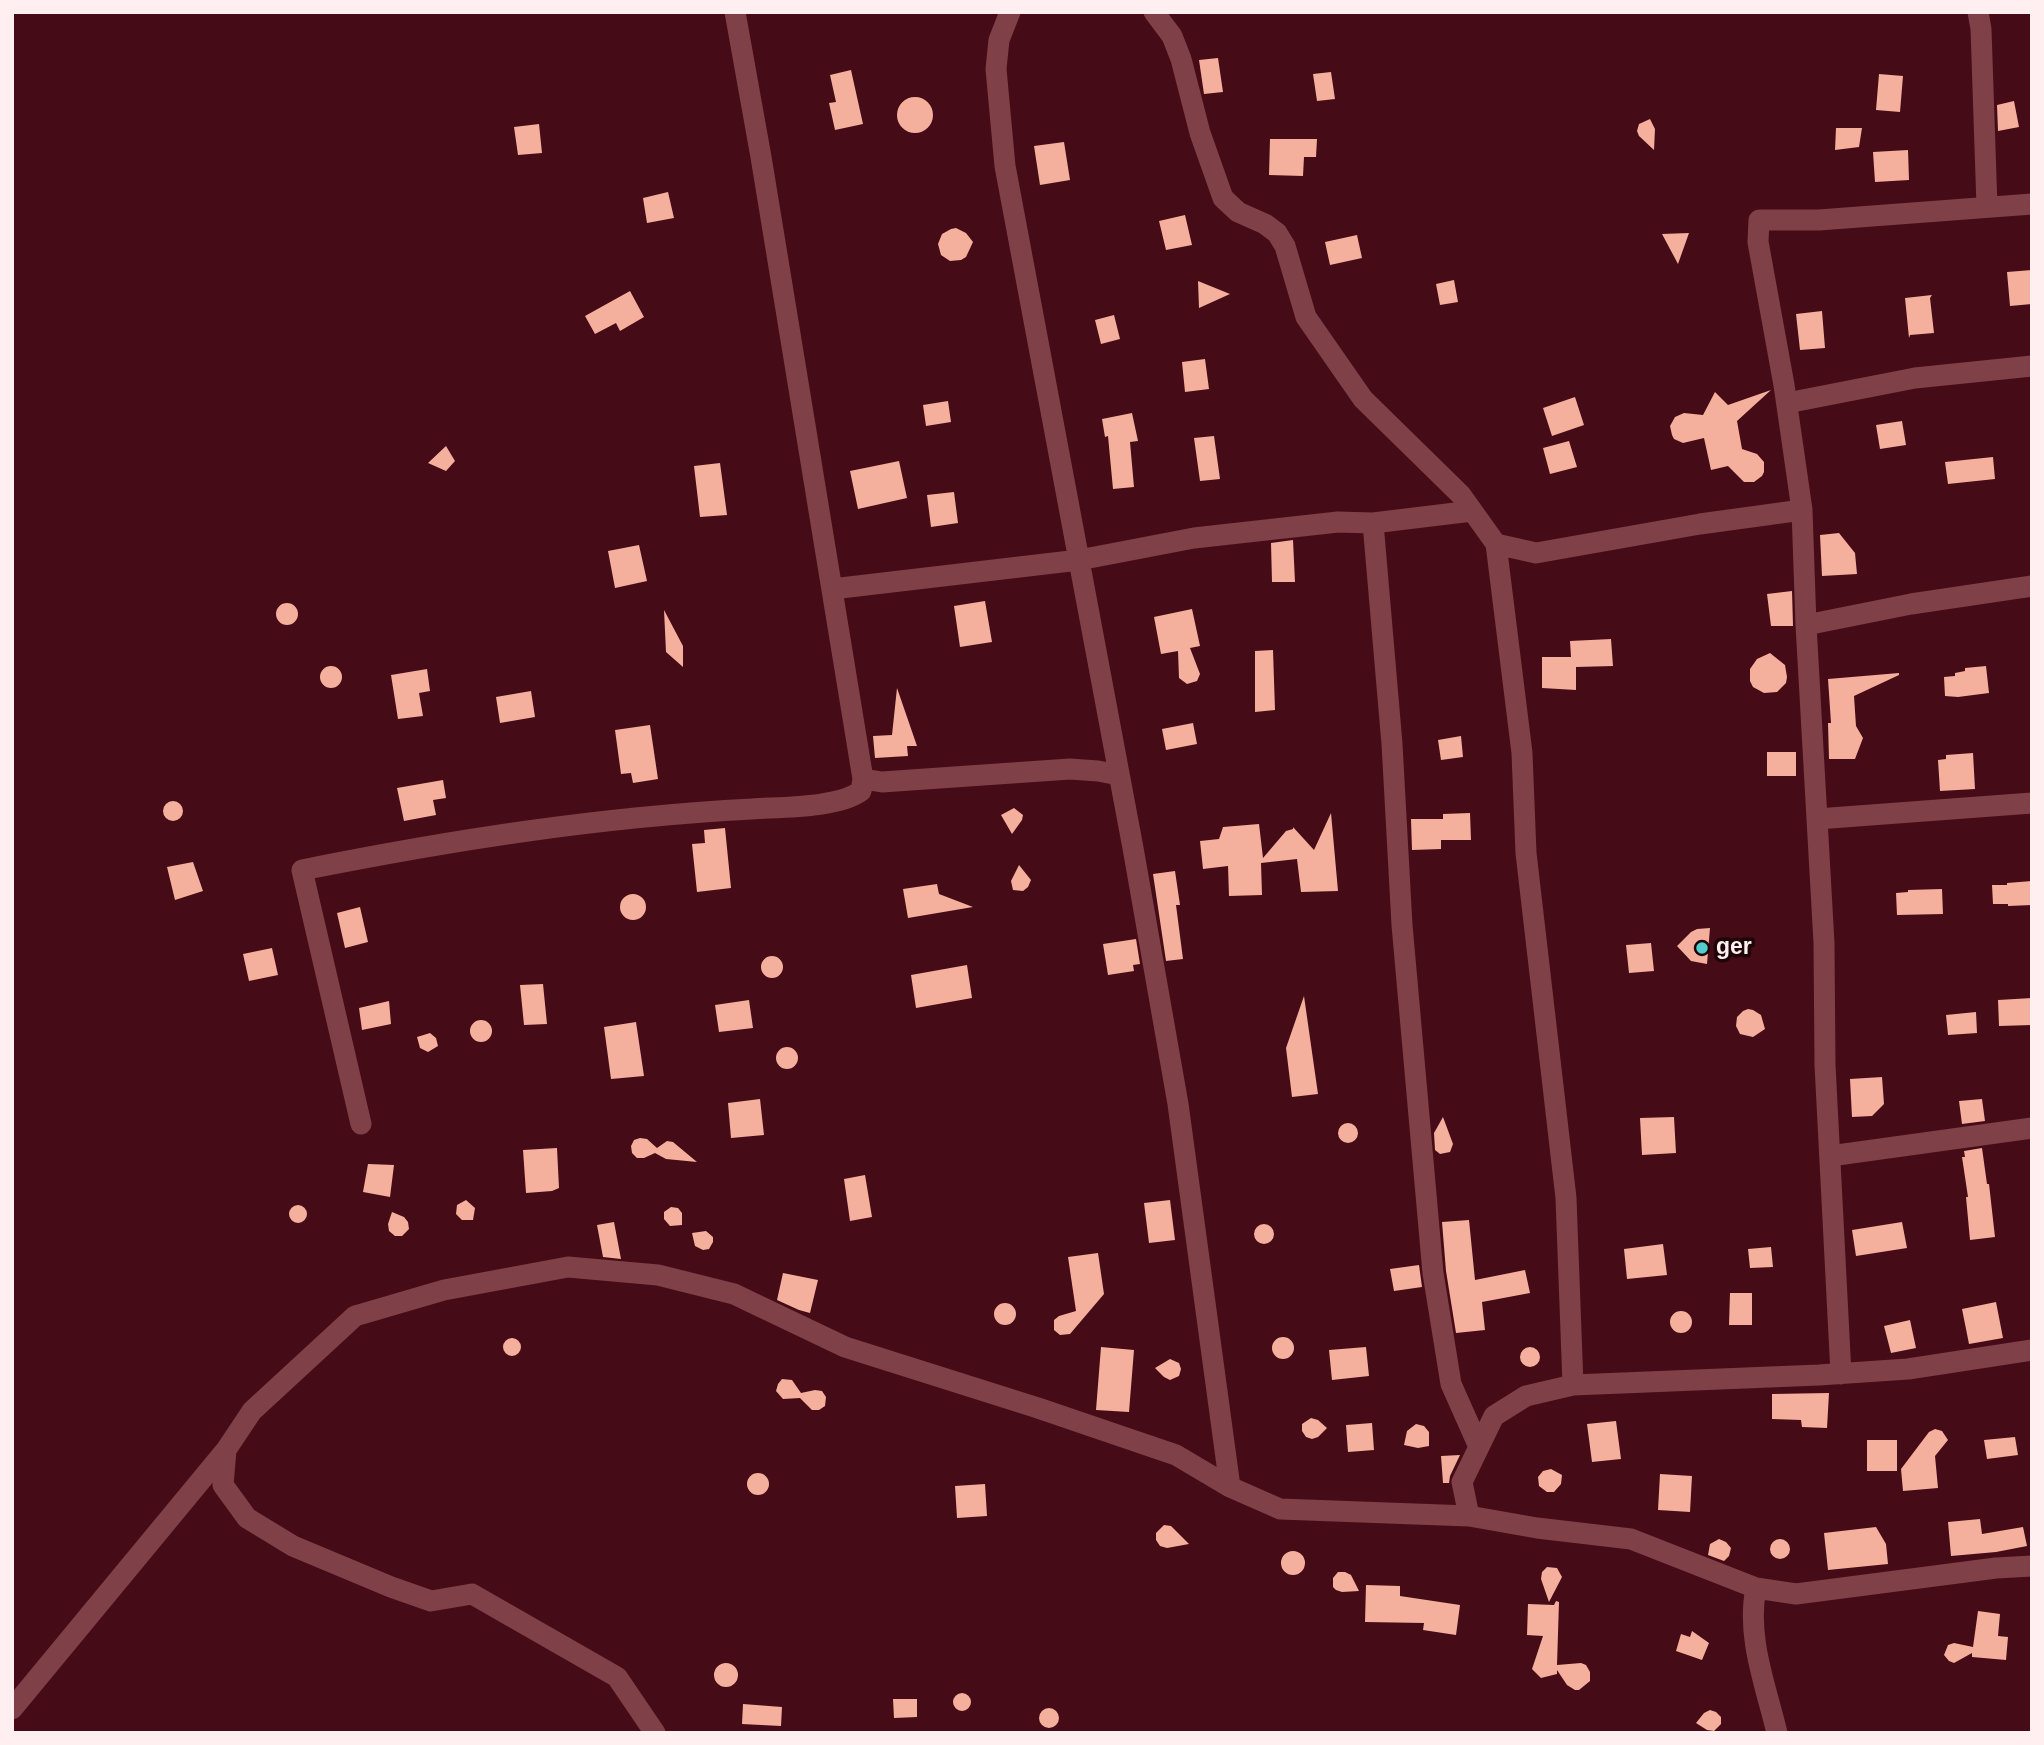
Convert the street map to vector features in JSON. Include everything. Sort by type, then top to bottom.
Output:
[{"type":"street","points":[[361,1124],[302,870],[421,846],[592,821],[806,806],[852,798],[861,791],[863,779],[735,12]]},
{"type":"street","points":[[1010,12],[999,40],[996,69],[1005,166],[1178,1104],[1230,1487]]},
{"type":"street","points":[[1154,12],[1172,36],[1181,59],[1200,132],[1223,198],[1238,212],[1277,233],[1285,246],[1306,317],[1363,399],[1461,495],[1496,544],[1522,753],[1526,853],[1566,1198],[1573,1385]]},
{"type":"street","points":[[1978,12],[1981,29],[1987,207]]},
{"type":"street","points":[[1841,1374],[1825,1065],[1824,943],[1802,510],[1787,403],[1758,242],[1759,220],[1819,220],[2032,204]]},
{"type":"street","points":[[1787,403],[1915,378],[2032,366]]},
{"type":"street","points":[[1496,544],[1536,553],[1686,526],[1802,510]]},
{"type":"street","points":[[832,589],[1079,560],[1194,538],[1338,522],[1373,523],[1472,511]]},
{"type":"street","points":[[1373,523],[1392,744],[1402,925],[1433,1273],[1451,1384],[1479,1447]]},
{"type":"street","points":[[1806,625],[1911,604],[2032,586]]},
{"type":"street","points":[[863,779],[882,782],[1070,769],[1119,775]]},
{"type":"street","points":[[1817,819],[2032,803]]},
{"type":"street","points":[[1830,1156],[2032,1128]]},
{"type":"street","points":[[12,1709],[226,1450],[252,1411],[355,1317],[444,1290],[568,1267],[658,1275],[734,1294],[845,1347],[1176,1455],[1230,1487],[1280,1509],[1469,1517],[1631,1539],[1756,1588],[1796,1594],[1996,1568],[2032,1566]]},
{"type":"street","points":[[1469,1517],[1462,1482],[1494,1416],[1526,1396],[1573,1385],[1908,1369],[2032,1350]]},
{"type":"street","points":[[226,1450],[223,1485],[247,1518],[293,1546],[431,1601],[472,1594],[617,1676],[655,1733]]},
{"type":"street","points":[[1756,1588],[1752,1606],[1760,1674],[1777,1733]]},
{"type":"building","points":[[1218,58],[1223,92],[1204,94],[1199,60]]},
{"type":"building","points":[[851,70],[863,124],[835,130],[829,103],[836,102],[830,75]]},
{"type":"building","points":[[1331,72],[1335,99],[1317,101],[1313,74]]},
{"type":"building","points":[[1879,74],[1903,76],[1900,112],[1876,110]]},
{"type":"building","points":[[915,97],[928,102],[933,115],[928,128],[915,133],[902,128],[897,115],[902,102]]},
{"type":"building","points":[[2014,101],[2019,127],[1998,131],[1997,105]]},
{"type":"building","points":[[1650,119],[1655,129],[1654,150],[1637,131],[1639,124]]},
{"type":"building","points":[[539,124],[542,153],[518,155],[514,127]]},
{"type":"building","points":[[1836,128],[1862,128],[1859,147],[1835,150]]},
{"type":"building","points":[[1270,139],[1317,139],[1316,157],[1304,157],[1303,176],[1269,175]]},
{"type":"building","points":[[1064,142],[1070,180],[1040,185],[1034,146]]},
{"type":"building","points":[[1908,150],[1909,180],[1875,182],[1873,152]]},
{"type":"building","points":[[668,192],[674,218],[647,223],[643,198]]},
{"type":"building","points":[[1185,215],[1192,245],[1166,250],[1159,221]]},
{"type":"building","points":[[956,228],[966,233],[973,242],[966,257],[950,261],[941,255],[938,244],[942,234]]},
{"type":"building","points":[[1689,233],[1678,264],[1662,234]]},
{"type":"building","points":[[1357,235],[1362,258],[1330,265],[1325,242]]},
{"type":"building","points":[[2032,270],[2032,304],[2010,306],[2007,272]]},
{"type":"building","points":[[1454,280],[1458,302],[1440,305],[1436,284]]},
{"type":"building","points":[[1198,281],[1230,294],[1199,308]]},
{"type":"building","points":[[630,291],[644,317],[620,331],[616,323],[595,334],[585,316]]},
{"type":"building","points":[[1932,295],[1930,298],[1934,333],[1910,335],[1909,338],[1905,298]]},
{"type":"building","points":[[1822,311],[1825,348],[1800,350],[1796,314]]},
{"type":"building","points":[[1114,315],[1120,339],[1101,344],[1095,320]]},
{"type":"building","points":[[1205,359],[1209,389],[1185,392],[1182,362]]},
{"type":"building","points":[[1771,390],[1737,421],[1742,449],[1757,454],[1764,462],[1762,476],[1754,482],[1744,482],[1728,466],[1711,470],[1704,438],[1683,443],[1672,435],[1670,426],[1675,417],[1684,413],[1703,415],[1715,392],[1728,405]]},
{"type":"building","points":[[1575,397],[1584,425],[1552,436],[1543,408]]},
{"type":"building","points":[[948,401],[951,422],[926,426],[923,405]]},
{"type":"building","points":[[1132,413],[1138,441],[1130,442],[1134,487],[1113,489],[1108,436],[1105,437],[1102,419]]},
{"type":"building","points":[[1902,421],[1906,445],[1880,449],[1876,425]]},
{"type":"building","points":[[1214,436],[1220,479],[1200,481],[1194,438]]},
{"type":"building","points":[[1569,441],[1577,467],[1550,474],[1543,448]]},
{"type":"building","points":[[446,446],[455,461],[446,471],[428,463]]},
{"type":"building","points":[[1993,457],[1995,479],[1948,484],[1945,462]]},
{"type":"building","points":[[899,461],[907,498],[858,509],[850,471]]},
{"type":"building","points":[[720,463],[727,515],[700,517],[694,466]]},
{"type":"building","points":[[954,492],[958,523],[931,527],[927,495]]},
{"type":"building","points":[[1839,533],[1855,553],[1857,574],[1822,576],[1820,535]]},
{"type":"building","points":[[1293,540],[1295,582],[1272,582],[1271,543]]},
{"type":"building","points":[[639,545],[647,581],[615,588],[608,551]]},
{"type":"building","points":[[1792,591],[1793,626],[1771,626],[1767,594]]},
{"type":"building","points":[[985,601],[992,642],[960,647],[954,606]]},
{"type":"building","points":[[287,603],[297,610],[298,614],[291,624],[287,625],[277,618],[276,614],[283,604]]},
{"type":"building","points":[[1192,609],[1200,646],[1190,648],[1200,674],[1197,681],[1187,684],[1179,678],[1178,651],[1161,654],[1154,617]]},
{"type":"building","points":[[664,610],[683,646],[683,667],[666,652]]},
{"type":"building","points":[[1611,639],[1613,666],[1576,667],[1576,690],[1542,688],[1542,657],[1571,657],[1570,641]]},
{"type":"building","points":[[1273,650],[1275,710],[1255,712],[1255,651]]},
{"type":"building","points":[[1770,653],[1785,665],[1787,677],[1786,683],[1777,692],[1764,693],[1753,687],[1750,669],[1757,659]]},
{"type":"building","points":[[331,666],[341,673],[342,677],[335,687],[331,688],[321,681],[320,677],[327,667]]},
{"type":"building","points":[[1986,666],[1989,693],[1945,696],[1944,677],[1955,676],[1955,673],[1965,671],[1965,668]]},
{"type":"building","points":[[427,669],[430,691],[419,693],[423,716],[398,719],[391,675]]},
{"type":"building","points":[[1899,673],[1854,696],[1856,726],[1863,738],[1855,759],[1829,759],[1828,723],[1831,723],[1828,679]]},
{"type":"building","points":[[897,688],[917,746],[907,746],[908,756],[875,758],[873,736],[892,735]]},
{"type":"building","points":[[531,691],[535,717],[500,723],[496,697]]},
{"type":"building","points":[[1193,723],[1197,744],[1166,750],[1162,729]]},
{"type":"building","points":[[650,725],[658,779],[633,783],[631,773],[621,774],[615,730]]},
{"type":"building","points":[[1461,736],[1463,757],[1441,760],[1438,740]]},
{"type":"building","points":[[1767,752],[1796,752],[1796,776],[1767,776]]},
{"type":"building","points":[[1973,753],[1975,789],[1940,791],[1938,760],[1946,759],[1946,755]]},
{"type":"building","points":[[443,780],[446,798],[433,800],[436,815],[404,821],[397,788]]},
{"type":"building","points":[[169,801],[177,801],[183,811],[177,821],[169,821],[163,815],[163,807]]},
{"type":"building","points":[[1014,808],[1023,815],[1012,834],[1001,815]]},
{"type":"building","points":[[1331,813],[1338,891],[1301,892],[1297,859],[1261,863],[1262,895],[1229,896],[1228,866],[1203,869],[1200,841],[1219,839],[1223,827],[1259,824],[1263,858],[1286,831],[1293,827],[1314,850]]},
{"type":"building","points":[[1470,813],[1471,840],[1441,840],[1441,849],[1412,850],[1411,819],[1443,819],[1443,814]]},
{"type":"building","points":[[725,828],[731,888],[697,892],[692,844],[705,843],[704,830]]},
{"type":"building","points":[[193,862],[203,891],[175,900],[167,867]]},
{"type":"building","points":[[1019,865],[1031,880],[1023,891],[1013,890],[1011,881]]},
{"type":"building","points":[[1175,871],[1183,959],[1166,961],[1153,874]]},
{"type":"building","points":[[2032,881],[2032,905],[1993,904],[1992,885]]},
{"type":"building","points":[[937,884],[939,894],[973,907],[908,918],[903,889]]},
{"type":"building","points":[[1942,889],[1943,914],[1897,915],[1896,893]]},
{"type":"building","points":[[633,894],[642,898],[646,907],[642,916],[633,920],[624,916],[620,907],[624,898]]},
{"type":"building","points":[[360,907],[368,942],[345,948],[337,913]]},
{"type":"building","name":"ger","points":[[1710,928],[1707,964],[1691,961],[1677,946],[1691,932]]},
{"type":"building","points":[[1136,939],[1140,964],[1133,965],[1134,971],[1108,975],[1103,944]]},
{"type":"building","points":[[1651,943],[1654,971],[1629,973],[1626,945]]},
{"type":"building","points":[[272,948],[278,975],[249,981],[243,954]]},
{"type":"building","points":[[772,956],[782,963],[783,967],[776,977],[772,978],[762,971],[761,967],[768,957]]},
{"type":"building","points":[[967,965],[972,998],[916,1008],[911,975]]},
{"type":"building","points":[[543,984],[547,1024],[524,1025],[520,985]]},
{"type":"building","points":[[1304,996],[1318,1094],[1292,1097],[1286,1048]]},
{"type":"building","points":[[2032,998],[2032,1025],[1999,1026],[1998,1000]]},
{"type":"building","points":[[749,1000],[753,1028],[719,1032],[715,1005]]},
{"type":"building","points":[[389,1001],[391,1024],[362,1030],[359,1008]]},
{"type":"building","name":"ger","points":[[1748,1009],[1761,1015],[1765,1029],[1753,1037],[1740,1034],[1736,1026],[1737,1017]]},
{"type":"building","points":[[1976,1012],[1977,1033],[1948,1035],[1946,1015]]},
{"type":"building","points":[[481,1020],[491,1027],[492,1031],[485,1041],[481,1042],[471,1035],[470,1031],[477,1021]]},
{"type":"building","points":[[636,1022],[644,1076],[611,1079],[604,1027]]},
{"type":"building","points":[[430,1033],[436,1038],[438,1046],[428,1052],[420,1048],[417,1037]]},
{"type":"building","points":[[787,1047],[797,1054],[798,1058],[791,1068],[787,1069],[777,1062],[776,1058],[783,1048]]},
{"type":"building","points":[[1882,1077],[1884,1104],[1872,1116],[1852,1117],[1850,1079]]},
{"type":"building","points":[[760,1099],[764,1135],[731,1138],[728,1103]]},
{"type":"building","points":[[1982,1099],[1985,1121],[1962,1124],[1959,1101]]},
{"type":"building","points":[[1443,1117],[1453,1144],[1450,1152],[1440,1154],[1435,1150],[1434,1133]]},
{"type":"building","points":[[1674,1117],[1676,1153],[1642,1155],[1640,1118]]},
{"type":"building","points":[[1344,1123],[1352,1123],[1358,1133],[1352,1143],[1344,1143],[1338,1137],[1338,1129]]},
{"type":"building","points":[[647,1139],[657,1148],[667,1141],[673,1142],[697,1162],[666,1159],[655,1153],[637,1158],[632,1153],[631,1146],[634,1140]]},
{"type":"building","points":[[557,1148],[559,1188],[526,1193],[523,1150]]},
{"type":"building","points":[[1982,1148],[1995,1237],[1970,1240],[1968,1197],[1962,1157],[1965,1157],[1964,1151]]},
{"type":"building","points":[[368,1164],[394,1165],[390,1197],[363,1192]]},
{"type":"building","points":[[865,1175],[872,1217],[850,1221],[844,1179]]},
{"type":"building","points":[[466,1200],[475,1208],[473,1220],[462,1220],[456,1214],[457,1205]]},
{"type":"building","points":[[1170,1200],[1175,1240],[1149,1243],[1144,1203]]},
{"type":"building","points":[[294,1205],[302,1205],[307,1214],[305,1221],[294,1223],[289,1218],[289,1210]]},
{"type":"building","points":[[671,1207],[678,1208],[682,1213],[682,1225],[670,1226],[664,1219],[664,1212]]},
{"type":"building","points":[[392,1212],[404,1217],[408,1222],[409,1229],[402,1236],[395,1236],[389,1231]]},
{"type":"building","points":[[1469,1220],[1475,1280],[1525,1270],[1530,1293],[1482,1302],[1485,1330],[1456,1333],[1446,1271],[1442,1222]]},
{"type":"building","points":[[614,1222],[621,1259],[603,1257],[597,1225]]},
{"type":"building","points":[[1902,1222],[1907,1248],[1856,1256],[1852,1230]]},
{"type":"building","points":[[1264,1224],[1271,1227],[1274,1234],[1271,1241],[1264,1244],[1257,1241],[1254,1234],[1257,1227]]},
{"type":"building","points":[[706,1231],[713,1237],[713,1242],[709,1249],[703,1250],[695,1246],[692,1233]]},
{"type":"building","points":[[1663,1244],[1667,1275],[1627,1279],[1624,1249]]},
{"type":"building","points":[[1771,1247],[1773,1267],[1750,1268],[1748,1249]]},
{"type":"building","points":[[1098,1253],[1104,1294],[1070,1334],[1060,1335],[1054,1330],[1054,1320],[1076,1311],[1068,1257]]},
{"type":"building","points":[[1419,1265],[1422,1287],[1394,1291],[1390,1269]]},
{"type":"building","points":[[783,1273],[818,1280],[810,1313],[777,1300]]},
{"type":"building","points":[[1730,1293],[1752,1293],[1752,1325],[1729,1325]]},
{"type":"building","points":[[1996,1302],[2003,1338],[1969,1344],[1962,1309]]},
{"type":"building","points":[[1005,1303],[1013,1306],[1016,1314],[1013,1322],[1005,1325],[997,1322],[994,1314],[997,1306]]},
{"type":"building","points":[[1681,1311],[1689,1314],[1692,1322],[1689,1330],[1681,1333],[1673,1330],[1670,1322],[1673,1314]]},
{"type":"building","points":[[1910,1320],[1916,1348],[1891,1353],[1884,1326]]},
{"type":"building","points":[[1283,1337],[1291,1340],[1294,1348],[1291,1356],[1283,1359],[1275,1356],[1272,1348],[1275,1340]]},
{"type":"building","points":[[508,1338],[516,1338],[521,1347],[519,1354],[508,1356],[503,1351],[503,1343]]},
{"type":"building","points":[[1101,1347],[1134,1350],[1129,1412],[1096,1410]]},
{"type":"building","points":[[1366,1347],[1369,1376],[1332,1380],[1329,1350]]},
{"type":"building","points":[[1526,1347],[1534,1347],[1540,1357],[1534,1367],[1526,1367],[1520,1361],[1520,1353]]},
{"type":"building","points":[[1170,1359],[1179,1363],[1181,1369],[1179,1376],[1170,1380],[1155,1368]]},
{"type":"building","points":[[782,1379],[792,1380],[801,1393],[822,1391],[826,1397],[825,1406],[812,1410],[800,1398],[783,1399],[776,1391]]},
{"type":"building","points":[[1829,1393],[1827,1428],[1802,1427],[1801,1420],[1772,1419],[1772,1394]]},
{"type":"building","points":[[1311,1418],[1327,1428],[1312,1439],[1306,1437],[1302,1431],[1302,1424]]},
{"type":"building","points":[[1616,1421],[1621,1459],[1592,1462],[1587,1424]]},
{"type":"building","points":[[1372,1423],[1374,1450],[1348,1452],[1346,1425]]},
{"type":"building","points":[[1416,1424],[1424,1426],[1429,1432],[1429,1446],[1418,1448],[1404,1445],[1407,1431]]},
{"type":"building","points":[[1935,1429],[1942,1431],[1948,1440],[1935,1456],[1938,1488],[1903,1491],[1901,1469],[1929,1432]]},
{"type":"building","points":[[2015,1437],[2018,1455],[1987,1459],[1984,1440]]},
{"type":"building","points":[[1867,1440],[1897,1440],[1897,1471],[1867,1471]]},
{"type":"building","points":[[1460,1455],[1449,1483],[1443,1483],[1441,1456]]},
{"type":"building","points":[[1551,1469],[1562,1475],[1561,1484],[1554,1492],[1547,1492],[1539,1486],[1538,1477],[1543,1471]]},
{"type":"building","points":[[758,1473],[766,1476],[769,1484],[766,1492],[758,1495],[750,1492],[747,1484],[750,1476]]},
{"type":"building","points":[[1660,1474],[1692,1476],[1690,1512],[1658,1510]]},
{"type":"building","points":[[985,1484],[987,1516],[957,1518],[955,1486]]},
{"type":"building","points":[[1980,1519],[1982,1534],[2023,1527],[2027,1546],[1951,1556],[1948,1522]]},
{"type":"building","points":[[1164,1525],[1171,1526],[1189,1544],[1167,1548],[1160,1546],[1156,1533]]},
{"type":"building","points":[[1876,1527],[1886,1544],[1888,1564],[1828,1570],[1824,1533]]},
{"type":"building","points":[[1719,1539],[1731,1548],[1724,1561],[1708,1555],[1710,1544]]},
{"type":"building","points":[[1776,1539],[1784,1539],[1790,1549],[1784,1559],[1776,1559],[1770,1553],[1770,1545]]},
{"type":"building","points":[[1293,1551],[1301,1555],[1305,1563],[1301,1571],[1293,1575],[1285,1571],[1281,1563],[1285,1555]]},
{"type":"building","points":[[1547,1567],[1557,1568],[1562,1577],[1549,1602],[1541,1579],[1542,1572]]},
{"type":"building","points":[[1338,1572],[1351,1575],[1359,1591],[1336,1590],[1333,1587],[1333,1578]]},
{"type":"building","points":[[1366,1585],[1400,1586],[1400,1596],[1460,1605],[1456,1635],[1423,1630],[1424,1623],[1365,1622]]},
{"type":"building","points":[[1556,1601],[1559,1602],[1557,1665],[1581,1663],[1586,1665],[1590,1672],[1590,1681],[1579,1690],[1567,1685],[1557,1670],[1557,1674],[1541,1678],[1532,1669],[1543,1636],[1527,1635],[1528,1604],[1554,1605]]},
{"type":"building","points":[[1978,1611],[2000,1614],[1998,1636],[2008,1637],[2006,1660],[1972,1657],[1972,1653],[1954,1663],[1949,1661],[1944,1655],[1948,1645],[1954,1643],[1973,1647]]},
{"type":"building","points":[[1692,1631],[1709,1643],[1702,1660],[1676,1651],[1681,1634],[1690,1637]]},
{"type":"building","points":[[726,1663],[735,1666],[738,1675],[735,1684],[726,1687],[717,1684],[714,1675],[717,1666]]},
{"type":"building","points":[[958,1693],[966,1693],[971,1702],[969,1709],[958,1711],[953,1706],[953,1698]]},
{"type":"building","points":[[893,1699],[917,1699],[917,1717],[894,1718]]},
{"type":"building","points":[[743,1704],[782,1707],[781,1726],[742,1724]]},
{"type":"building","points":[[1049,1708],[1056,1711],[1059,1718],[1056,1725],[1049,1728],[1042,1725],[1039,1718],[1042,1711]]},
{"type":"building","points":[[1710,1710],[1721,1717],[1721,1724],[1714,1731],[1696,1723]]},
{"type":"place","name":"ger","points":[[1702,948]]}]
